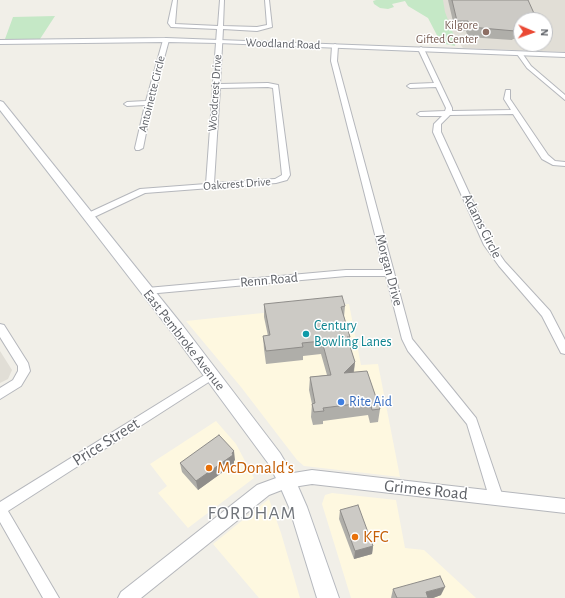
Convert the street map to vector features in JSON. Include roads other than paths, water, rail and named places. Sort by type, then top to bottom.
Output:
[{"type":"main road","name":"Woodland Road","points":[[0,42],[166,40],[218,41],[565,55]]},
{"type":"main road","name":"East Pembroke Avenue","points":[[0,104],[89,216],[262,440],[287,481],[298,507],[328,598]]},
{"type":"street","points":[[175,0],[171,23],[173,26],[220,28],[266,28],[270,25],[268,0]]},
{"type":"street","name":"Woodcrest Drive","points":[[210,186],[215,86],[222,0]]},
{"type":"street","name":"Antoinette Circle","points":[[139,148],[149,103],[166,40]]},
{"type":"street","name":"Morgan Drive","points":[[335,46],[334,61],[407,339],[412,348],[472,422],[496,497]]},
{"type":"street","points":[[421,49],[448,106],[448,113]]},
{"type":"street","points":[[520,54],[528,67],[565,98]]},
{"type":"street","points":[[410,86],[438,85]]},
{"type":"street","name":"Oakcrest Drive","points":[[89,216],[143,191],[276,181],[283,179],[286,175],[276,86],[215,86]]},
{"type":"street","points":[[508,91],[507,99],[544,157],[553,162],[565,164]]},
{"type":"street","points":[[127,104],[149,103]]},
{"type":"street","points":[[420,114],[515,112]]},
{"type":"street","name":"Adams Circle","points":[[448,113],[437,126],[437,132],[493,252],[546,314],[565,350]]},
{"type":"street","points":[[441,140],[451,139]]},
{"type":"street","name":"Renn Road","points":[[147,291],[346,273],[390,273]]},
{"type":"street","points":[[0,328],[24,366],[24,371],[17,383],[0,394]]},
{"type":"street","name":"Price Street","points":[[0,509],[211,375]]},
{"type":"street","name":"Grimes Road","points":[[127,598],[263,490],[287,481],[312,477],[565,506]]},
{"type":"street","points":[[0,512],[8,520],[51,598]]},
{"type":"place","name":"Kilgore Gifted Center","points":[[486,32]]},
{"type":"place","name":"Century Bowling Lanes","points":[[306,334]]},
{"type":"place","name":"Rite Aid","points":[[341,402]]},
{"type":"place","name":"McDonald's","points":[[209,468]]},
{"type":"place","name":"KFC","points":[[355,537]]},
{"type":"district","name":"FORDHAM","points":[[252,513]]}]
